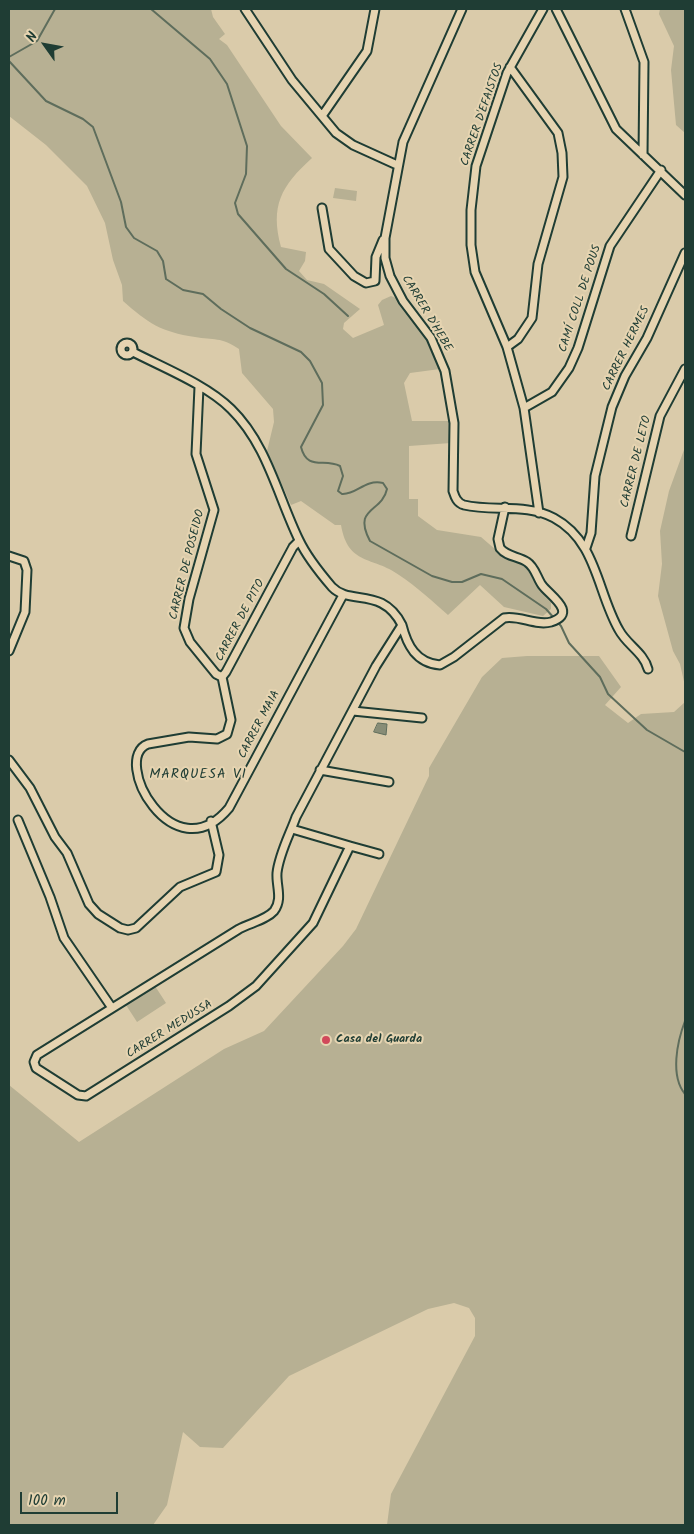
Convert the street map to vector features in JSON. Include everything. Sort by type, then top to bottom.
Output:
[{"type":"street","points":[[245,9],[292,80],[336,133],[348,142],[397,165]]},
{"type":"street","points":[[322,116],[367,51],[376,9]]},
{"type":"street","name":"CARRER D'HEBE","points":[[462,9],[407,129],[397,165],[385,238],[385,258],[390,276],[403,301],[431,338],[446,371],[454,423],[455,497],[464,505],[505,507],[539,513]]},
{"type":"street","name":"CARRER D'EFAISTOS","points":[[524,408],[507,347],[475,272],[471,245],[471,210],[476,166],[510,66],[543,9]]},
{"type":"street","points":[[556,9],[616,129],[685,195]]},
{"type":"street","points":[[625,9],[644,62],[643,155]]},
{"type":"street","points":[[507,347],[518,339],[532,318],[538,264],[563,177],[562,146],[556,129],[510,66]]},
{"type":"street","name":"CAMÍ COLL DE POUS","points":[[524,408],[552,392],[569,368],[578,348],[610,246],[661,170]]},
{"type":"street","points":[[322,208],[328,249],[354,276],[366,283],[375,281],[376,257],[385,238]]},
{"type":"street","name":"CARRER HERMES","points":[[586,548],[591,533],[596,476],[612,407],[625,376],[647,338],[685,253]]},
{"type":"street","points":[[133,352],[199,387],[231,409],[249,432],[267,464],[299,540],[325,579],[343,595],[366,597],[380,603],[394,614],[402,625],[409,647],[414,653],[429,663],[440,665],[454,657],[504,618],[514,617],[544,623],[558,618],[562,610],[560,602],[543,586],[532,567],[500,548],[498,539],[505,507]]},
{"type":"street","name":"CARRER DE LETO","points":[[631,536],[661,410],[685,369]]},
{"type":"street","name":"CARRER DE POSEIDO","points":[[199,387],[196,454],[214,510],[189,599],[184,628],[190,642],[216,674],[222,676]]},
{"type":"street","points":[[524,408],[539,513],[566,526],[586,548],[618,630],[644,658],[648,669]]},
{"type":"street","name":"CARRER DE PITO","points":[[211,822],[188,829],[178,827],[157,811],[146,794],[137,774],[135,764],[137,755],[144,745],[189,737],[217,738],[227,734],[231,720],[222,676],[226,672],[293,547],[299,540]]},
{"type":"street","points":[[9,556],[24,562],[27,570],[24,617],[9,651]]},
{"type":"street","name":"CARRER MAIA","points":[[211,822],[229,808],[343,595]]},
{"type":"street","name":"CARRER MEDUSSA","points":[[350,846],[314,923],[256,986],[240,998],[86,1096],[78,1094],[34,1067],[37,1055],[239,929],[272,913],[278,902],[277,871],[292,829],[320,770],[376,666],[402,625]]},
{"type":"street","points":[[353,711],[422,718]]},
{"type":"street","points":[[9,760],[30,788],[55,838],[66,852],[89,904],[102,917],[125,930],[136,928],[180,887],[216,872],[218,855],[211,822]]},
{"type":"street","points":[[320,770],[389,782]]},
{"type":"street","points":[[18,820],[50,897],[64,938],[112,1008]]},
{"type":"street","points":[[292,829],[379,854]]},
{"type":"shaded area","points":[[9,9],[211,9],[213,17],[225,34],[219,39],[227,45],[281,126],[312,158],[293,178],[281,198],[277,220],[281,247],[306,252],[305,261],[299,271],[307,280],[324,284],[360,309],[344,323],[343,329],[353,338],[384,325],[378,305],[382,300],[391,296],[396,298],[432,349],[440,369],[410,373],[404,383],[412,421],[449,421],[451,443],[409,446],[409,499],[418,499],[418,516],[437,530],[481,537],[503,556],[525,566],[539,588],[551,602],[551,609],[543,616],[504,607],[480,585],[448,615],[399,575],[356,554],[344,538],[341,525],[335,525],[301,501],[291,505],[267,451],[274,422],[273,409],[242,373],[239,349],[222,341],[183,335],[164,329],[148,321],[123,301],[122,285],[113,260],[105,223],[87,186],[46,145],[9,116]]},
{"type":"shaded area","points":[[660,9],[685,9],[685,133],[676,125],[671,70],[674,46],[659,14]]},
{"type":"shaded area","points":[[335,188],[357,191],[356,201],[333,198]]},
{"type":"shaded area","points":[[685,447],[685,686],[680,664],[673,651],[658,596],[662,564],[660,531],[669,491]]},
{"type":"shaded area","points":[[599,656],[621,687],[605,705],[628,723],[641,714],[674,712],[685,702],[685,1525],[387,1525],[391,1494],[475,1336],[475,1318],[469,1308],[454,1303],[428,1309],[289,1376],[223,1448],[200,1447],[183,1432],[167,1505],[153,1525],[9,1525],[9,1085],[79,1142],[224,1049],[264,1031],[343,946],[356,929],[429,776],[429,768],[482,677],[502,658]]},
{"type":"shaded area","points":[[378,723],[387,724],[386,735],[374,732]]},
{"type":"shaded area","points":[[155,986],[166,1003],[137,1022],[126,1005]]},
{"type":"waterway","points":[[9,57],[37,41],[55,9]]},
{"type":"waterway","points":[[151,9],[210,59],[227,84],[247,146],[246,174],[235,203],[238,214],[286,269],[324,294],[348,316]]},
{"type":"waterway","points":[[9,61],[46,101],[83,119],[93,127],[121,202],[126,227],[134,238],[157,251],[163,261],[166,279],[183,290],[203,294],[221,309],[250,328],[301,352],[310,361],[322,383],[323,405],[301,447],[307,459],[340,466],[343,476],[338,491],[342,494],[347,494],[371,483],[383,483],[387,489],[384,497],[370,511],[364,522],[370,541],[432,576],[452,582],[462,582],[481,574],[502,579],[546,609],[561,626],[569,643],[600,677],[608,694],[647,730],[685,752]]},
{"type":"waterway","points":[[685,1021],[676,1059],[680,1087],[685,1094]]},
{"type":"place","name":"Casa del Guarda","points":[[326,1040]]},
{"type":"district","name":"MARQUESA VI","points":[[198,776]]}]
